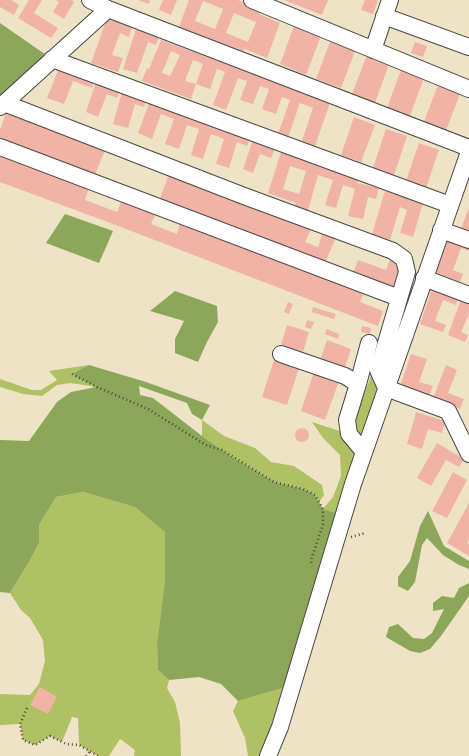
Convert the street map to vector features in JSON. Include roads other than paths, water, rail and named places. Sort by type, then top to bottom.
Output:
[{"type":"street","points":[[90,0],[108,9],[469,148]]},
{"type":"street","points":[[252,0],[469,89]]},
{"type":"street","points":[[373,50],[390,0]]},
{"type":"street","points":[[108,9],[2,105],[393,251],[404,259],[407,272],[378,370],[386,388],[448,412],[469,454]]},
{"type":"street","points":[[384,16],[469,47]]},
{"type":"street","points":[[52,59],[450,205]]},
{"type":"street","points":[[0,146],[399,298]]},
{"type":"street","points":[[268,756],[282,720],[323,580],[364,452],[469,152]]},
{"type":"street","points":[[441,230],[469,240]]},
{"type":"street","points":[[424,278],[469,296]]},
{"type":"street","points":[[364,452],[349,434],[347,420],[369,343]]},
{"type":"street","points":[[281,354],[346,376],[358,384]]}]
